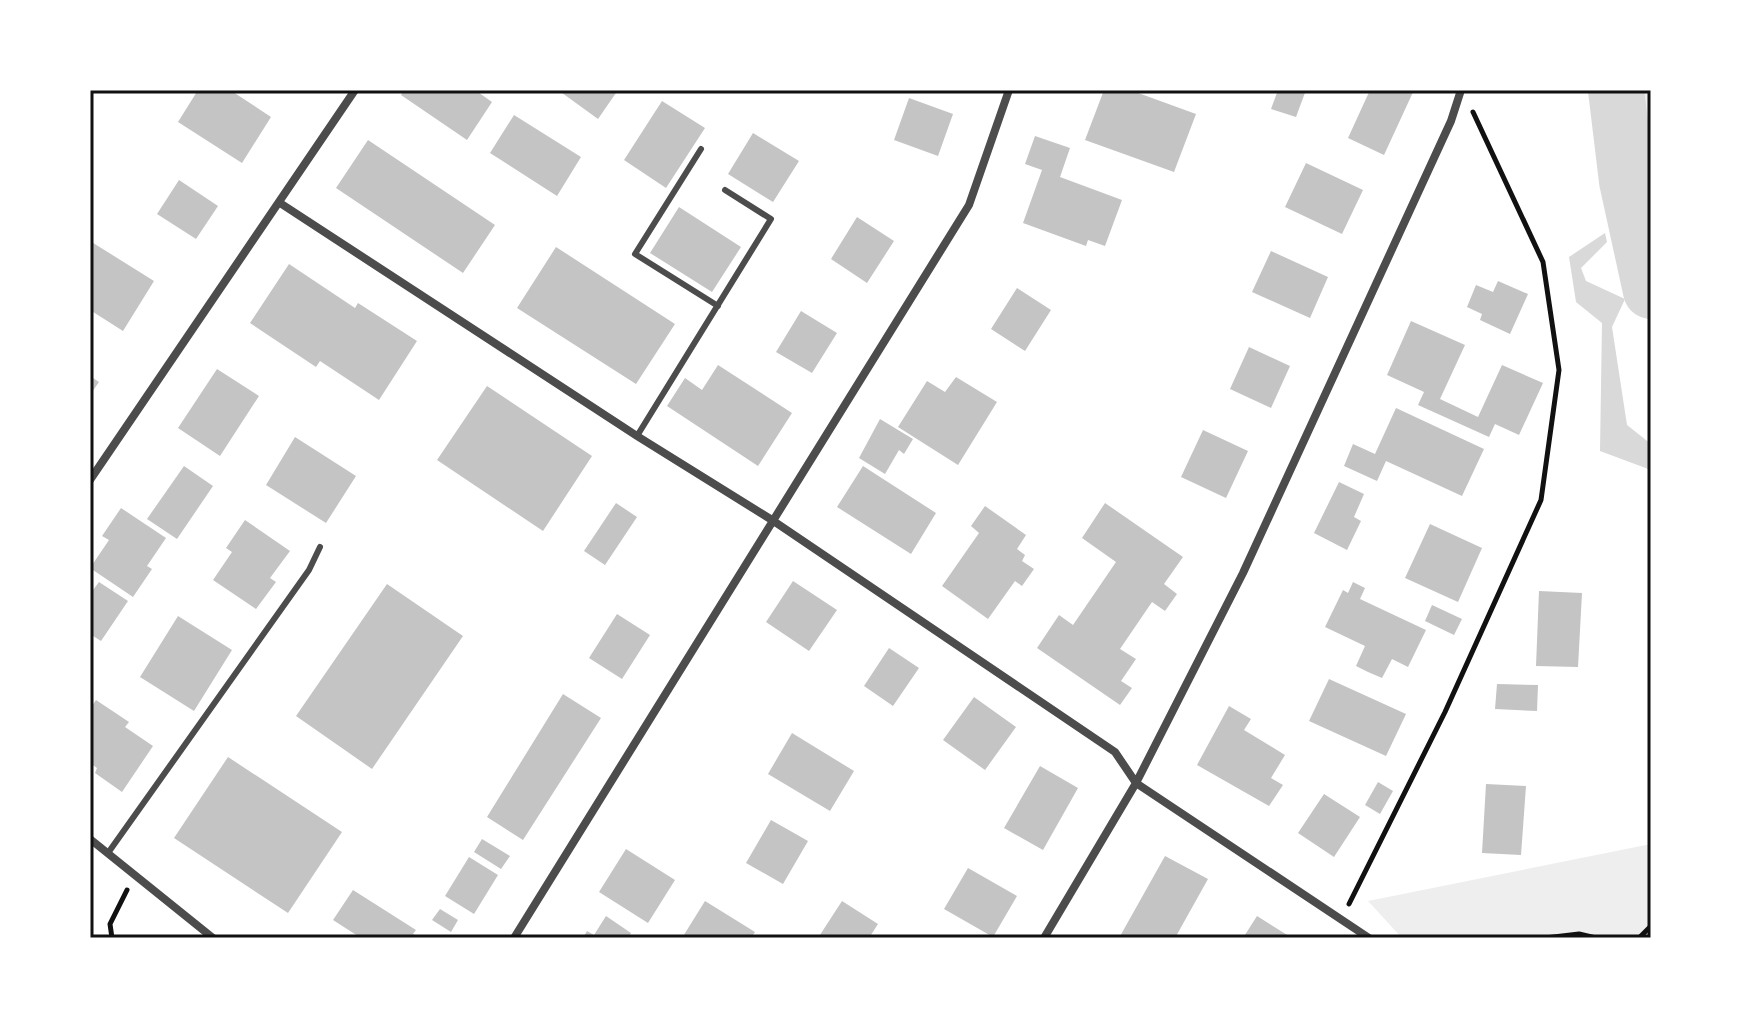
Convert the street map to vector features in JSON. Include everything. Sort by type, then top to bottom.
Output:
[{"type":"street","points":[[90,480],[355,90]]},
{"type":"street","points":[[514,938],[969,205],[1009,90]]},
{"type":"street","points":[[1044,938],[1136,783],[1243,573],[1451,121],[1461,90]]},
{"type":"street","points":[[280,203],[637,436],[772,520],[1115,752],[1136,783],[1369,938]]},
{"type":"street","points":[[90,839],[213,938]]},
{"type":"lane","points":[[701,149],[635,254],[718,306]]},
{"type":"lane","points":[[637,436],[771,219],[725,190]]},
{"type":"lane","points":[[108,853],[309,570],[320,547]]},
{"type":"path","points":[[1342,918],[1445,712],[1541,500],[1559,370],[1543,262],[1494,150],[1461,90]]},
{"type":"path","points":[[112,938],[110,924],[134,875]]},
{"type":"path","points":[[1639,938],[1651,926]]},
{"type":"path","points":[[1545,938],[1579,934],[1596,938]]},
{"type":"shaded area","points":[[1611,90],[1651,90],[1651,307],[1638,252]]},
{"type":"shaded area","points":[[1605,233],[1607,242],[1581,268],[1586,281],[1625,299],[1612,327],[1627,425],[1651,444],[1651,470],[1600,451],[1602,323],[1576,302],[1569,257]]},
{"type":"shaded area","points":[[1651,844],[1651,938],[1402,938],[1368,901]]},
{"type":"building","points":[[198,90],[230,90],[271,117],[242,163],[178,122]]},
{"type":"building","points":[[404,90],[475,90],[492,102],[467,140],[401,95]]},
{"type":"building","points":[[558,90],[618,90],[598,119]]},
{"type":"building","points":[[1104,90],[1130,90],[1196,114],[1174,172],[1085,140]]},
{"type":"building","points":[[1278,90],[1306,90],[1296,117],[1271,109]]},
{"type":"building","points":[[1370,90],[1414,90],[1384,155],[1348,138]]},
{"type":"building","points":[[909,98],[953,114],[938,156],[894,140]]},
{"type":"building","points":[[662,101],[705,128],[666,188],[624,160]]},
{"type":"building","points":[[514,115],[581,157],[557,196],[490,153]]},
{"type":"building","points":[[753,133],[799,161],[773,202],[728,174]]},
{"type":"building","points":[[1035,136],[1070,148],[1060,177],[1122,200],[1105,246],[1088,240],[1086,246],[1023,223],[1042,170],[1025,164]]},
{"type":"building","points":[[368,140],[495,225],[463,273],[336,188]]},
{"type":"building","points":[[1306,163],[1363,190],[1342,234],[1285,207]]},
{"type":"building","points":[[179,180],[218,206],[196,239],[157,214]]},
{"type":"building","points":[[679,207],[741,247],[712,292],[650,253]]},
{"type":"building","points":[[857,217],[894,241],[867,283],[831,259]]},
{"type":"building","points":[[90,241],[154,281],[123,331],[90,310]]},
{"type":"building","points":[[556,247],[675,324],[636,384],[517,308]]},
{"type":"building","points":[[1271,251],[1328,277],[1310,318],[1252,292]]},
{"type":"building","points":[[289,264],[355,308],[358,303],[417,341],[379,400],[320,361],[316,367],[250,323]]},
{"type":"building","points":[[1498,281],[1528,294],[1510,334],[1480,320],[1482,314],[1467,307],[1476,285],[1493,292]]},
{"type":"building","points":[[1017,288],[1051,310],[1025,351],[991,329]]},
{"type":"building","points":[[801,311],[837,333],[812,373],[776,352]]},
{"type":"building","points":[[1411,321],[1465,345],[1440,399],[1478,417],[1502,365],[1543,383],[1519,435],[1495,424],[1489,437],[1418,405],[1424,392],[1387,375]]},
{"type":"building","points":[[1249,347],[1290,366],[1271,408],[1230,389]]},
{"type":"building","points":[[718,365],[792,413],[758,466],[667,406],[685,378],[702,390]]},
{"type":"building","points":[[217,369],[259,396],[220,456],[178,428]]},
{"type":"building","points":[[90,376],[99,382],[90,395]]},
{"type":"building","points":[[956,377],[997,402],[958,465],[898,427],[927,381],[945,392]]},
{"type":"building","points":[[487,386],[592,456],[543,531],[437,460]]},
{"type":"building","points":[[1396,408],[1484,449],[1462,496],[1386,461],[1377,481],[1344,466],[1353,444],[1375,454]]},
{"type":"building","points":[[880,419],[913,439],[904,454],[899,450],[885,474],[859,458]]},
{"type":"building","points":[[1203,430],[1248,451],[1226,498],[1181,477]]},
{"type":"building","points":[[295,437],[356,476],[326,523],[266,485]]},
{"type":"building","points":[[184,466],[213,486],[177,539],[147,519]]},
{"type":"building","points":[[863,466],[936,513],[911,554],[837,507]]},
{"type":"building","points":[[1339,482],[1364,494],[1354,517],[1361,521],[1347,550],[1314,533]]},
{"type":"building","points":[[616,503],[637,517],[605,565],[584,551]]},
{"type":"building","points":[[1105,503],[1183,557],[1164,584],[1177,594],[1165,611],[1152,602],[1120,649],[1136,659],[1121,681],[1132,688],[1120,705],[1037,648],[1059,615],[1073,625],[1116,562],[1082,538]]},
{"type":"building","points":[[985,506],[1026,535],[1017,549],[1025,555],[1022,561],[1034,569],[1022,586],[1015,581],[988,619],[942,586],[979,533],[971,526]]},
{"type":"building","points":[[121,508],[166,538],[147,566],[152,569],[133,597],[90,568],[109,540],[102,536]]},
{"type":"building","points":[[245,520],[290,551],[270,578],[276,582],[256,609],[213,580],[232,552],[226,548]]},
{"type":"building","points":[[1430,524],[1482,548],[1458,602],[1405,578]]},
{"type":"building","points":[[793,581],[837,610],[809,651],[766,622]]},
{"type":"building","points":[[99,582],[128,601],[101,641],[90,634],[90,594]]},
{"type":"building","points":[[1353,582],[1365,588],[1360,599],[1426,630],[1408,667],[1392,659],[1382,678],[1368,672],[1356,666],[1365,646],[1325,627],[1343,590],[1348,593]]},
{"type":"building","points":[[387,584],[463,636],[372,769],[296,716]]},
{"type":"building","points":[[1539,591],[1582,593],[1578,667],[1536,666]]},
{"type":"building","points":[[1432,605],[1462,619],[1454,635],[1425,621]]},
{"type":"building","points":[[617,614],[650,635],[622,679],[589,658]]},
{"type":"building","points":[[178,616],[232,650],[194,711],[140,677]]},
{"type":"building","points":[[889,648],[919,668],[893,706],[864,686]]},
{"type":"building","points":[[1329,679],[1406,714],[1386,756],[1309,721]]},
{"type":"building","points":[[1497,684],[1538,685],[1537,711],[1495,709]]},
{"type":"building","points":[[563,694],[601,718],[523,840],[487,817]]},
{"type":"building","points":[[974,697],[1016,727],[985,770],[943,740]]},
{"type":"building","points":[[96,700],[129,722],[125,727],[153,746],[122,792],[95,773],[97,768],[90,763],[90,709]]},
{"type":"building","points":[[1229,706],[1251,719],[1244,730],[1285,755],[1271,778],[1283,785],[1269,806],[1197,765]]},
{"type":"building","points":[[792,733],[854,771],[830,811],[768,774]]},
{"type":"building","points":[[228,757],[342,832],[288,913],[174,838]]},
{"type":"building","points":[[1040,766],[1078,788],[1043,850],[1004,828]]},
{"type":"building","points":[[1378,782],[1393,791],[1380,814],[1365,805]]},
{"type":"building","points":[[1486,784],[1526,786],[1521,855],[1482,853]]},
{"type":"building","points":[[1324,794],[1360,817],[1334,857],[1298,833]]},
{"type":"building","points":[[771,820],[808,841],[783,884],[746,863]]},
{"type":"building","points":[[482,839],[510,856],[501,869],[474,852]]},
{"type":"building","points":[[626,849],[675,880],[648,923],[599,892]]},
{"type":"building","points":[[1165,856],[1208,879],[1175,938],[1119,938]]},
{"type":"building","points":[[469,857],[498,875],[474,914],[445,896]]},
{"type":"building","points":[[968,868],[1017,896],[993,937],[944,909]]},
{"type":"building","points":[[353,890],[416,930],[413,934],[420,938],[361,938],[333,920]]},
{"type":"building","points":[[705,901],[755,932],[751,938],[682,938]]},
{"type":"building","points":[[842,901],[878,924],[869,938],[818,938]]},
{"type":"building","points":[[440,909],[458,920],[451,932],[432,920]]},
{"type":"building","points":[[606,916],[631,933],[628,938],[583,938],[587,931],[594,935]]},
{"type":"building","points":[[1257,916],[1292,938],[1243,938]]},
{"type":"waterway","points":[[1616,90],[1627,181],[1651,291]]}]
